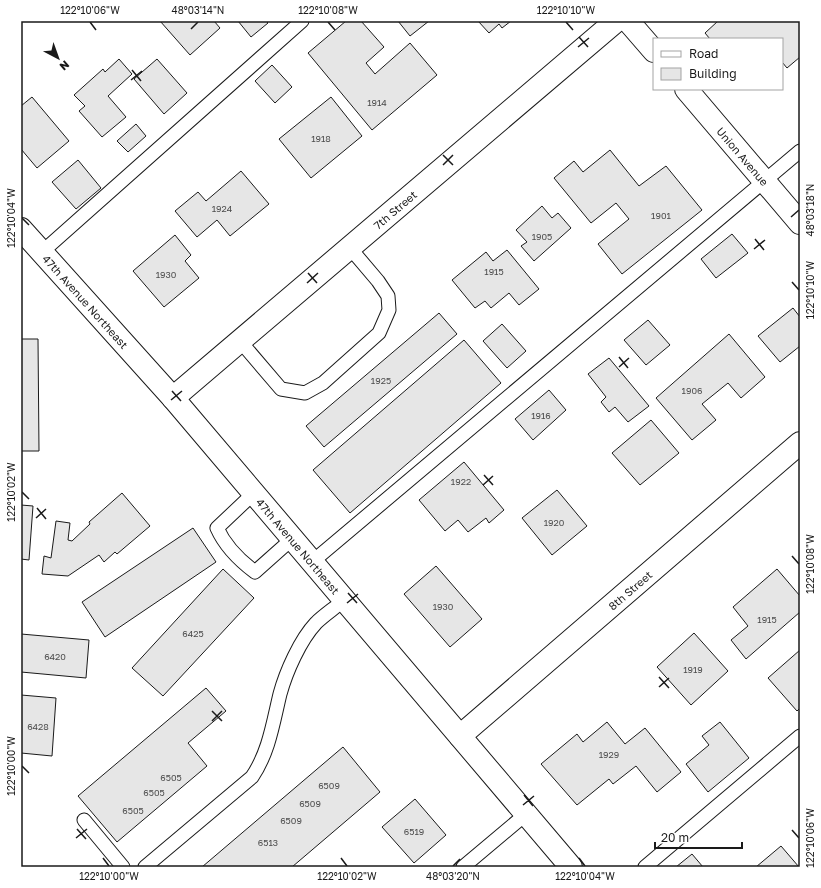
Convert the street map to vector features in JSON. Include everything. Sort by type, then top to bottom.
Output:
[{"type":"street","name":"7th Street","points":[[173,398],[616,21]]},
{"type":"street","points":[[628,21],[653,50]]},
{"type":"street","name":"Union Avenue","points":[[687,90],[800,223]]},
{"type":"street","name":"47th Avenue Northeast","points":[[21,230],[173,398],[571,867]]},
{"type":"street","name":"8th Street","points":[[460,736],[800,444]]},
{"type":"lane","points":[[42,252],[302,21]]},
{"type":"lane","points":[[312,562],[800,151]]},
{"type":"lane","points":[[240,342],[281,389],[305,393],[323,383],[380,333],[389,310],[388,296],[378,281],[350,248]]},
{"type":"lane","points":[[254,493],[217,528],[222,539],[242,562],[255,572],[292,539]]},
{"type":"lane","points":[[145,867],[252,777],[261,764],[269,742],[286,677],[297,653],[316,624],[344,600]]},
{"type":"lane","points":[[645,867],[800,736]]},
{"type":"lane","points":[[463,867],[526,814]]},
{"type":"lane","points":[[84,820],[123,867]]},
{"type":"building","points":[[160,21],[214,21],[220,28],[190,55]]},
{"type":"building","points":[[238,21],[266,21],[268,23],[251,37]]},
{"type":"building","points":[[346,21],[361,21],[384,47],[366,63],[375,74],[410,43],[437,75],[372,130],[308,53]]},
{"type":"building","points":[[398,21],[429,21],[410,36]]},
{"type":"building","points":[[478,21],[511,21],[502,28],[499,24],[489,33]]},
{"type":"building","points":[[718,21],[800,21],[800,57],[787,68],[783,63],[783,38],[709,38],[705,33]]},
{"type":"building","points":[[119,59],[132,74],[108,96],[126,117],[102,137],[79,111],[85,106],[74,95],[103,69],[105,72]]},
{"type":"building","points":[[157,59],[187,93],[164,114],[134,79]]},
{"type":"building","points":[[272,65],[292,87],[275,103],[255,81]]},
{"type":"building","points":[[32,97],[69,141],[37,168],[21,149],[21,106]]},
{"type":"building","points":[[331,97],[362,136],[311,178],[279,139]]},
{"type":"building","points":[[136,124],[146,136],[128,152],[117,141]]},
{"type":"building","points":[[610,150],[639,186],[666,166],[702,210],[622,274],[598,244],[629,219],[616,203],[591,223],[554,178],[574,161],[583,172]]},
{"type":"building","points":[[78,160],[101,188],[76,209],[52,182]]},
{"type":"building","points":[[241,171],[269,204],[230,236],[217,220],[197,237],[175,211],[198,192],[206,201]]},
{"type":"building","points":[[542,206],[552,218],[558,213],[571,228],[534,261],[521,246],[527,242],[516,230]]},
{"type":"building","points":[[732,234],[748,253],[716,278],[701,259]]},
{"type":"building","points":[[175,235],[191,255],[185,261],[199,278],[164,307],[133,271]]},
{"type":"building","points":[[507,250],[539,289],[519,305],[509,293],[491,308],[485,301],[475,308],[452,280],[486,252],[493,261]]},
{"type":"building","points":[[793,308],[800,317],[800,346],[780,362],[758,336]]},
{"type":"building","points":[[439,313],[457,334],[324,447],[306,426]]},
{"type":"building","points":[[648,320],[670,345],[646,365],[624,340]]},
{"type":"building","points":[[502,324],[526,351],[507,368],[483,341]]},
{"type":"building","points":[[729,334],[765,377],[741,398],[728,383],[702,404],[716,420],[692,440],[656,398]]},
{"type":"building","points":[[21,339],[38,339],[39,451],[21,451]]},
{"type":"building","points":[[464,340],[501,383],[350,513],[313,470]]},
{"type":"building","points":[[609,358],[649,406],[628,422],[615,407],[609,412],[601,402],[606,397],[588,374]]},
{"type":"building","points":[[549,390],[566,410],[533,440],[515,419]]},
{"type":"building","points":[[651,420],[679,453],[640,485],[612,453]]},
{"type":"building","points":[[464,462],[504,510],[489,523],[486,518],[468,532],[458,520],[445,531],[419,500]]},
{"type":"building","points":[[557,490],[587,526],[552,555],[522,518]]},
{"type":"building","points":[[122,493],[150,526],[117,554],[115,552],[104,562],[99,555],[68,576],[42,574],[44,556],[51,558],[56,521],[70,523],[68,540],[72,541],[90,524],[89,522]]},
{"type":"building","points":[[21,505],[33,506],[29,560],[21,559]]},
{"type":"building","points":[[193,528],[216,562],[105,637],[82,602]]},
{"type":"building","points":[[436,566],[482,619],[450,647],[404,594]]},
{"type":"building","points":[[223,569],[254,598],[163,696],[132,668]]},
{"type":"building","points":[[777,569],[800,596],[800,612],[746,659],[731,640],[748,626],[733,607]]},
{"type":"building","points":[[694,633],[728,671],[691,705],[657,667]]},
{"type":"building","points":[[21,634],[89,640],[86,678],[21,672]]},
{"type":"building","points":[[800,650],[800,708],[797,711],[768,678]]},
{"type":"building","points":[[206,688],[226,711],[188,743],[207,766],[117,842],[78,796]]},
{"type":"building","points":[[21,695],[56,698],[52,756],[21,753]]},
{"type":"building","points":[[607,722],[625,744],[645,728],[681,772],[657,792],[636,766],[613,784],[609,779],[577,805],[541,764],[577,734],[583,742]]},
{"type":"building","points":[[720,722],[749,758],[708,792],[686,764],[709,745],[702,736]]},
{"type":"building","points":[[343,747],[380,792],[292,867],[202,867]]},
{"type":"building","points":[[415,799],[446,835],[414,863],[382,827]]},
{"type":"building","points":[[781,846],[799,867],[756,867]]},
{"type":"building","points":[[692,854],[703,867],[676,867]]}]
